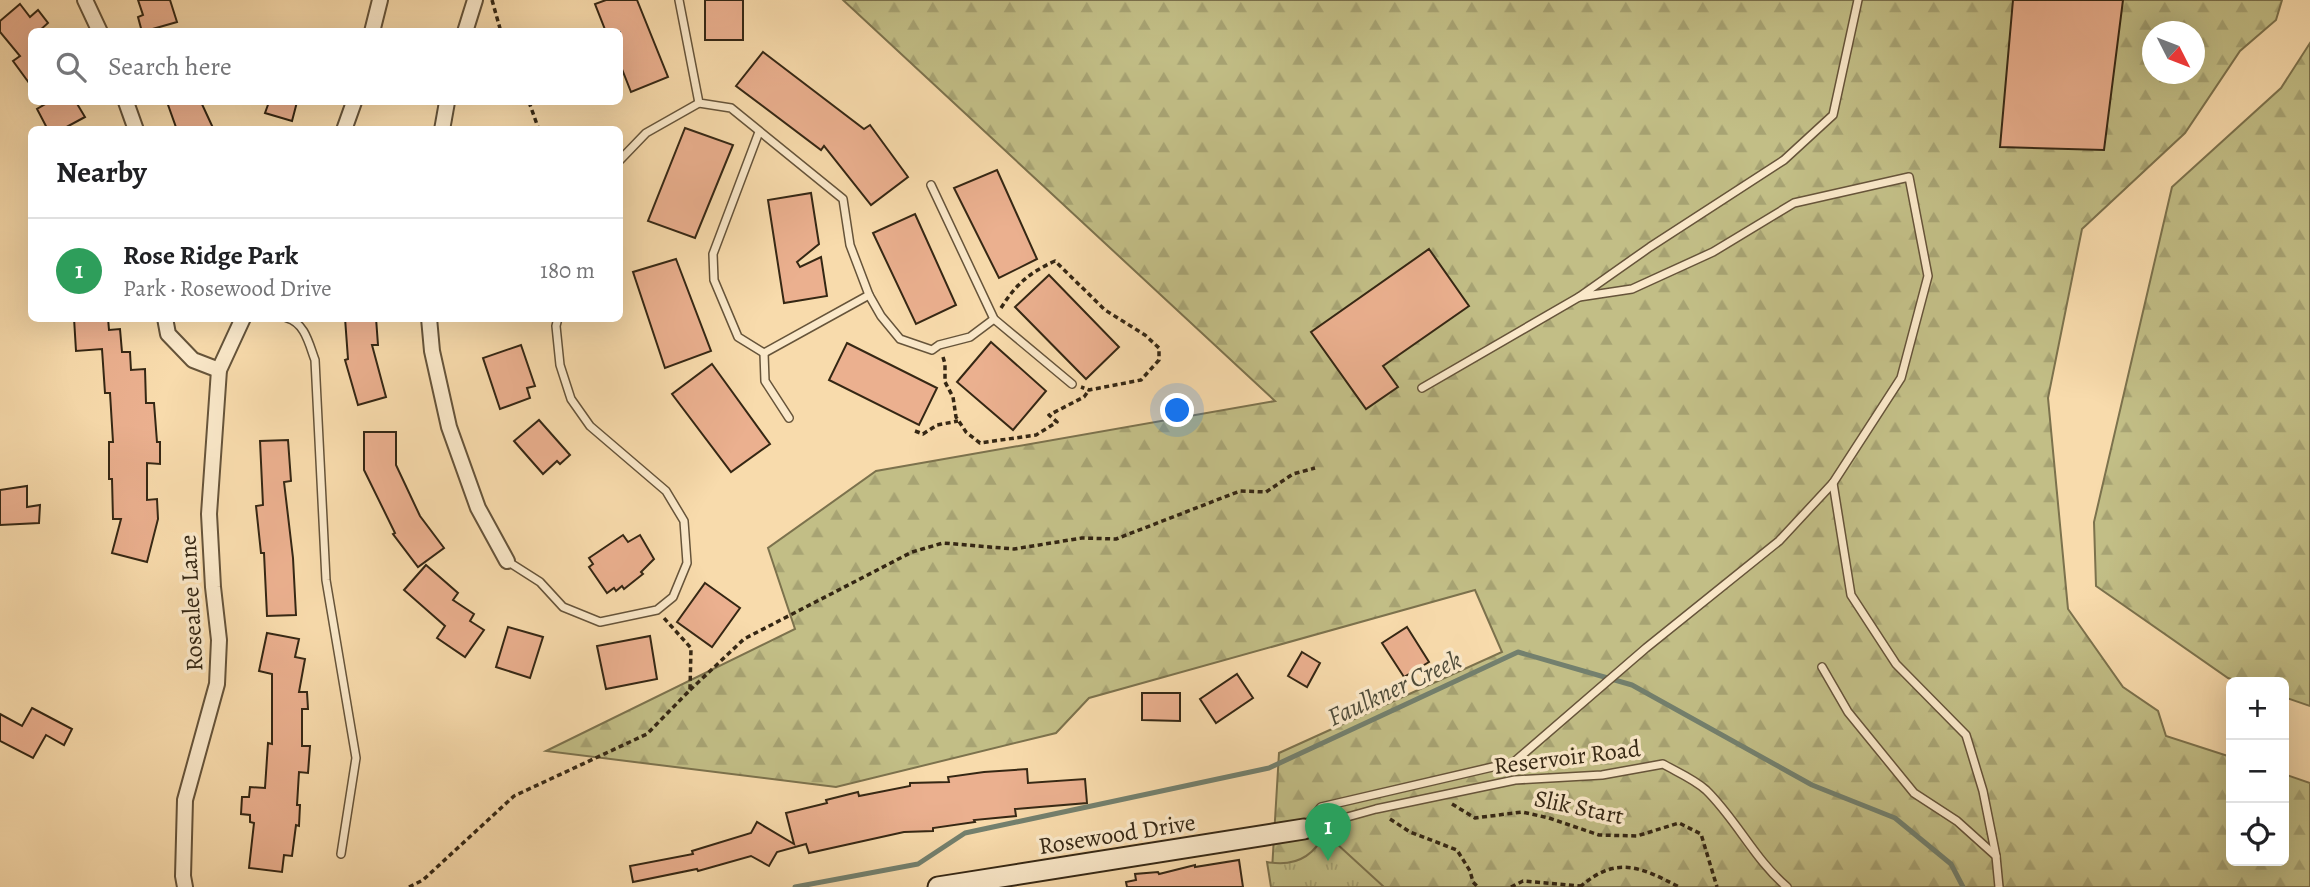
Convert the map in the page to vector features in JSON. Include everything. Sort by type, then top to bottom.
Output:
[{"type":"street","points":[[85,0],[98,28]]},
{"type":"street","points":[[373,28],[380,0]]},
{"type":"street","points":[[466,28],[475,0]]},
{"type":"street","points":[[128,105],[135,126]]},
{"type":"street","points":[[345,126],[353,105]]},
{"type":"street","points":[[443,126],[446,105]]},
{"type":"street","points":[[166,322],[168,334],[193,360],[219,370]]},
{"type":"street","name":"Rosealee Lane","points":[[185,887],[185,800],[217,684],[219,640],[209,514],[219,370],[241,322]]},
{"type":"street","points":[[429,322],[432,351],[449,427],[478,508],[507,561]]},
{"type":"street","name":"Rosewood Drive","points":[[938,887],[1304,829]]},
{"type":"lane","points":[[680,0],[699,103]]},
{"type":"lane","points":[[1422,388],[1579,297],[1650,247],[1784,160],[1833,115],[1858,0]]},
{"type":"lane","points":[[623,157],[646,133],[699,103],[732,107],[843,199],[850,245],[869,295],[881,316],[900,339],[932,350],[939,345],[970,337],[994,319]]},
{"type":"lane","points":[[759,132],[713,254],[715,280],[737,337],[764,353]]},
{"type":"lane","points":[[1304,829],[1321,807],[1514,762],[1646,648],[1779,541],[1833,483],[1901,378],[1928,276],[1909,177],[1794,203],[1713,252],[1632,289],[1579,297]]},
{"type":"lane","points":[[931,185],[994,319],[1072,384]]},
{"type":"lane","points":[[764,353],[869,295]]},
{"type":"lane","points":[[296,322],[305,334],[315,360],[326,580],[356,758],[341,853]]},
{"type":"lane","points":[[507,561],[540,582],[563,607],[600,622],[657,610],[673,597],[687,563],[684,521],[666,491],[590,426],[571,399],[561,365],[557,322]]},
{"type":"lane","points":[[764,353],[765,381],[789,418]]},
{"type":"lane","points":[[1833,483],[1851,595],[1896,664],[1966,734],[1983,791],[1996,856],[1999,887]]},
{"type":"lane","points":[[1822,667],[1848,712],[1914,793],[1957,821],[1996,856]]},
{"type":"lane","name":"Reservoir Road","points":[[1304,829],[1376,809],[1515,780],[1602,775],[1663,764],[1704,788],[1775,877],[1787,887]]},
{"type":"path","points":[[492,0],[499,28]]},
{"type":"path","points":[[530,105],[538,126]]},
{"type":"path","points":[[994,319],[1014,286],[1055,261],[1105,310],[1145,335],[1159,348],[1159,360],[1141,380],[1089,390],[1072,384]]},
{"type":"path","points":[[939,345],[945,364],[945,382],[953,397],[958,421],[966,432],[980,443],[1036,436],[1057,422],[1049,415],[1084,397],[1089,390]]},
{"type":"path","points":[[915,430],[923,433],[937,425],[958,421]]},
{"type":"path","points":[[410,887],[423,880],[514,796],[647,734],[744,639],[912,552],[943,543],[1014,549],[1082,537],[1116,539],[1240,491],[1266,492],[1293,474],[1315,468]]},
{"type":"path","points":[[657,610],[691,648],[690,690]]},
{"type":"path","name":"Slik Start","points":[[1438,796],[1475,818],[1522,812],[1598,835],[1637,836],[1679,823],[1702,834],[1717,887]]},
{"type":"path","points":[[1376,809],[1410,832],[1457,850],[1478,887]]},
{"type":"path","points":[[1511,887],[1523,881],[1581,887],[1590,878],[1610,868],[1628,866],[1651,872],[1678,887]]},
{"type":"green space","points":[[843,0],[2282,0],[2276,20],[2240,51],[2185,133],[2082,229],[2048,398],[2068,609],[2123,687],[2158,711],[2166,736],[2226,755],[2226,866],[2289,866],[2289,776],[2310,783],[2310,887],[1271,887],[1279,753],[1502,652],[1475,590],[1089,698],[1056,733],[836,787],[546,751],[795,629],[768,548],[876,471],[1275,401]]},
{"type":"green space","points":[[2310,43],[2310,706],[2289,699],[2289,677],[2227,677],[2096,586],[2094,522],[2172,187],[2281,88]]},
{"type":"green space","points":[[1325,833],[1384,887],[1271,887],[1267,862],[1286,863],[1302,859],[1315,849]]},
{"type":"building","points":[[138,0],[170,0],[177,22],[156,28],[141,28],[138,17],[143,15]]},
{"type":"building","points":[[606,0],[637,0],[668,77],[631,92],[623,72],[623,28],[604,28],[595,4]]},
{"type":"building","points":[[705,0],[743,0],[743,40],[705,40]]},
{"type":"building","points":[[2013,0],[2123,0],[2104,150],[2000,147]]},
{"type":"building","points":[[20,4],[30,17],[38,10],[48,23],[42,28],[28,28],[28,82],[13,61],[20,56],[0,32],[0,21]]},
{"type":"building","points":[[763,52],[864,129],[870,125],[908,177],[871,205],[824,146],[821,150],[736,86]]},
{"type":"building","points":[[44,105],[78,105],[85,117],[68,126],[46,126],[37,109]]},
{"type":"building","points":[[168,105],[202,105],[212,126],[176,126]]},
{"type":"building","points":[[268,105],[296,105],[292,121],[265,113]]},
{"type":"building","points":[[685,128],[733,145],[695,238],[648,221]]},
{"type":"building","points":[[997,170],[1037,259],[999,278],[954,188]]},
{"type":"building","points":[[811,193],[819,244],[797,262],[800,267],[821,257],[827,296],[784,303],[768,200]]},
{"type":"building","points":[[915,214],[956,305],[916,324],[873,233]]},
{"type":"building","points":[[1429,249],[1469,306],[1383,366],[1398,387],[1366,409],[1311,332]]},
{"type":"building","points":[[676,259],[711,351],[665,368],[633,272]]},
{"type":"building","points":[[1049,275],[1119,347],[1086,379],[1015,307]]},
{"type":"building","points":[[74,322],[108,322],[109,330],[120,329],[122,352],[130,352],[131,370],[145,369],[146,403],[154,403],[157,442],[160,442],[160,464],[147,463],[147,500],[157,499],[158,519],[147,562],[112,553],[121,519],[113,519],[112,479],[109,479],[109,442],[113,442],[110,393],[105,393],[102,349],[76,351]]},
{"type":"building","points":[[345,322],[376,322],[378,345],[372,345],[386,397],[358,405],[345,360],[348,359]]},
{"type":"building","points":[[991,342],[1046,391],[1013,430],[957,382]]},
{"type":"building","points":[[847,343],[937,388],[919,425],[829,380]]},
{"type":"building","points":[[521,345],[535,386],[527,388],[530,398],[500,409],[483,358]]},
{"type":"building","points":[[712,364],[770,444],[731,472],[672,394]]},
{"type":"building","points":[[539,420],[570,455],[560,464],[557,461],[543,474],[514,441]]},
{"type":"building","points":[[364,432],[396,432],[396,465],[420,516],[444,548],[418,567],[393,534],[395,533],[364,470]]},
{"type":"building","points":[[288,440],[291,481],[284,482],[293,558],[296,615],[267,616],[264,553],[261,553],[256,506],[263,505],[260,441]]},
{"type":"building","points":[[27,486],[27,507],[40,505],[39,523],[0,525],[0,490]]},
{"type":"building","points":[[623,535],[628,542],[640,535],[654,559],[641,572],[643,574],[624,589],[622,586],[607,593],[589,567],[593,564],[589,558]]},
{"type":"building","points":[[426,565],[458,593],[453,600],[474,614],[470,621],[484,630],[465,657],[437,638],[445,626],[404,590]]},
{"type":"building","points":[[705,583],[740,608],[712,647],[677,622]]},
{"type":"building","points":[[508,627],[543,637],[530,678],[496,667]]},
{"type":"building","points":[[1407,627],[1429,662],[1404,677],[1382,643]]},
{"type":"building","points":[[267,633],[299,639],[295,657],[305,659],[299,692],[307,692],[308,709],[302,709],[302,746],[310,746],[308,773],[299,772],[299,826],[296,825],[292,856],[284,855],[282,872],[249,868],[254,823],[250,822],[250,815],[241,814],[242,797],[249,797],[250,787],[265,788],[268,743],[272,744],[272,674],[259,671]]},
{"type":"building","points":[[650,636],[657,679],[606,689],[597,646]]},
{"type":"building","points":[[1302,652],[1320,663],[1307,687],[1288,676]]},
{"type":"building","points":[[1237,674],[1253,698],[1216,723],[1200,699]]},
{"type":"building","points":[[1142,693],[1180,693],[1180,721],[1142,720]]},
{"type":"building","points":[[32,708],[72,729],[64,745],[46,735],[33,758],[0,741],[0,714],[22,726]]},
{"type":"building","points":[[1027,769],[1028,783],[1085,779],[1087,803],[1015,809],[1016,816],[974,820],[975,822],[933,828],[933,831],[904,832],[809,853],[806,844],[777,852],[769,866],[751,856],[698,871],[697,869],[633,882],[630,866],[693,854],[692,851],[751,833],[757,822],[794,844],[786,813],[827,803],[826,800],[858,792],[859,796],[910,786],[910,783],[949,782],[948,777]]},
{"type":"building","points":[[1239,860],[1243,887],[1127,887],[1126,882],[1136,880],[1135,874],[1159,874],[1195,865]]},
{"type":"waterway","name":"Faulkner Creek","points":[[795,887],[918,864],[965,833],[1269,768],[1518,652],[1632,685],[1812,785],[1895,818],[1951,864],[1963,887]]},
{"type":"place","name":"Rose Ridge Park","points":[[1328,861]]}]
